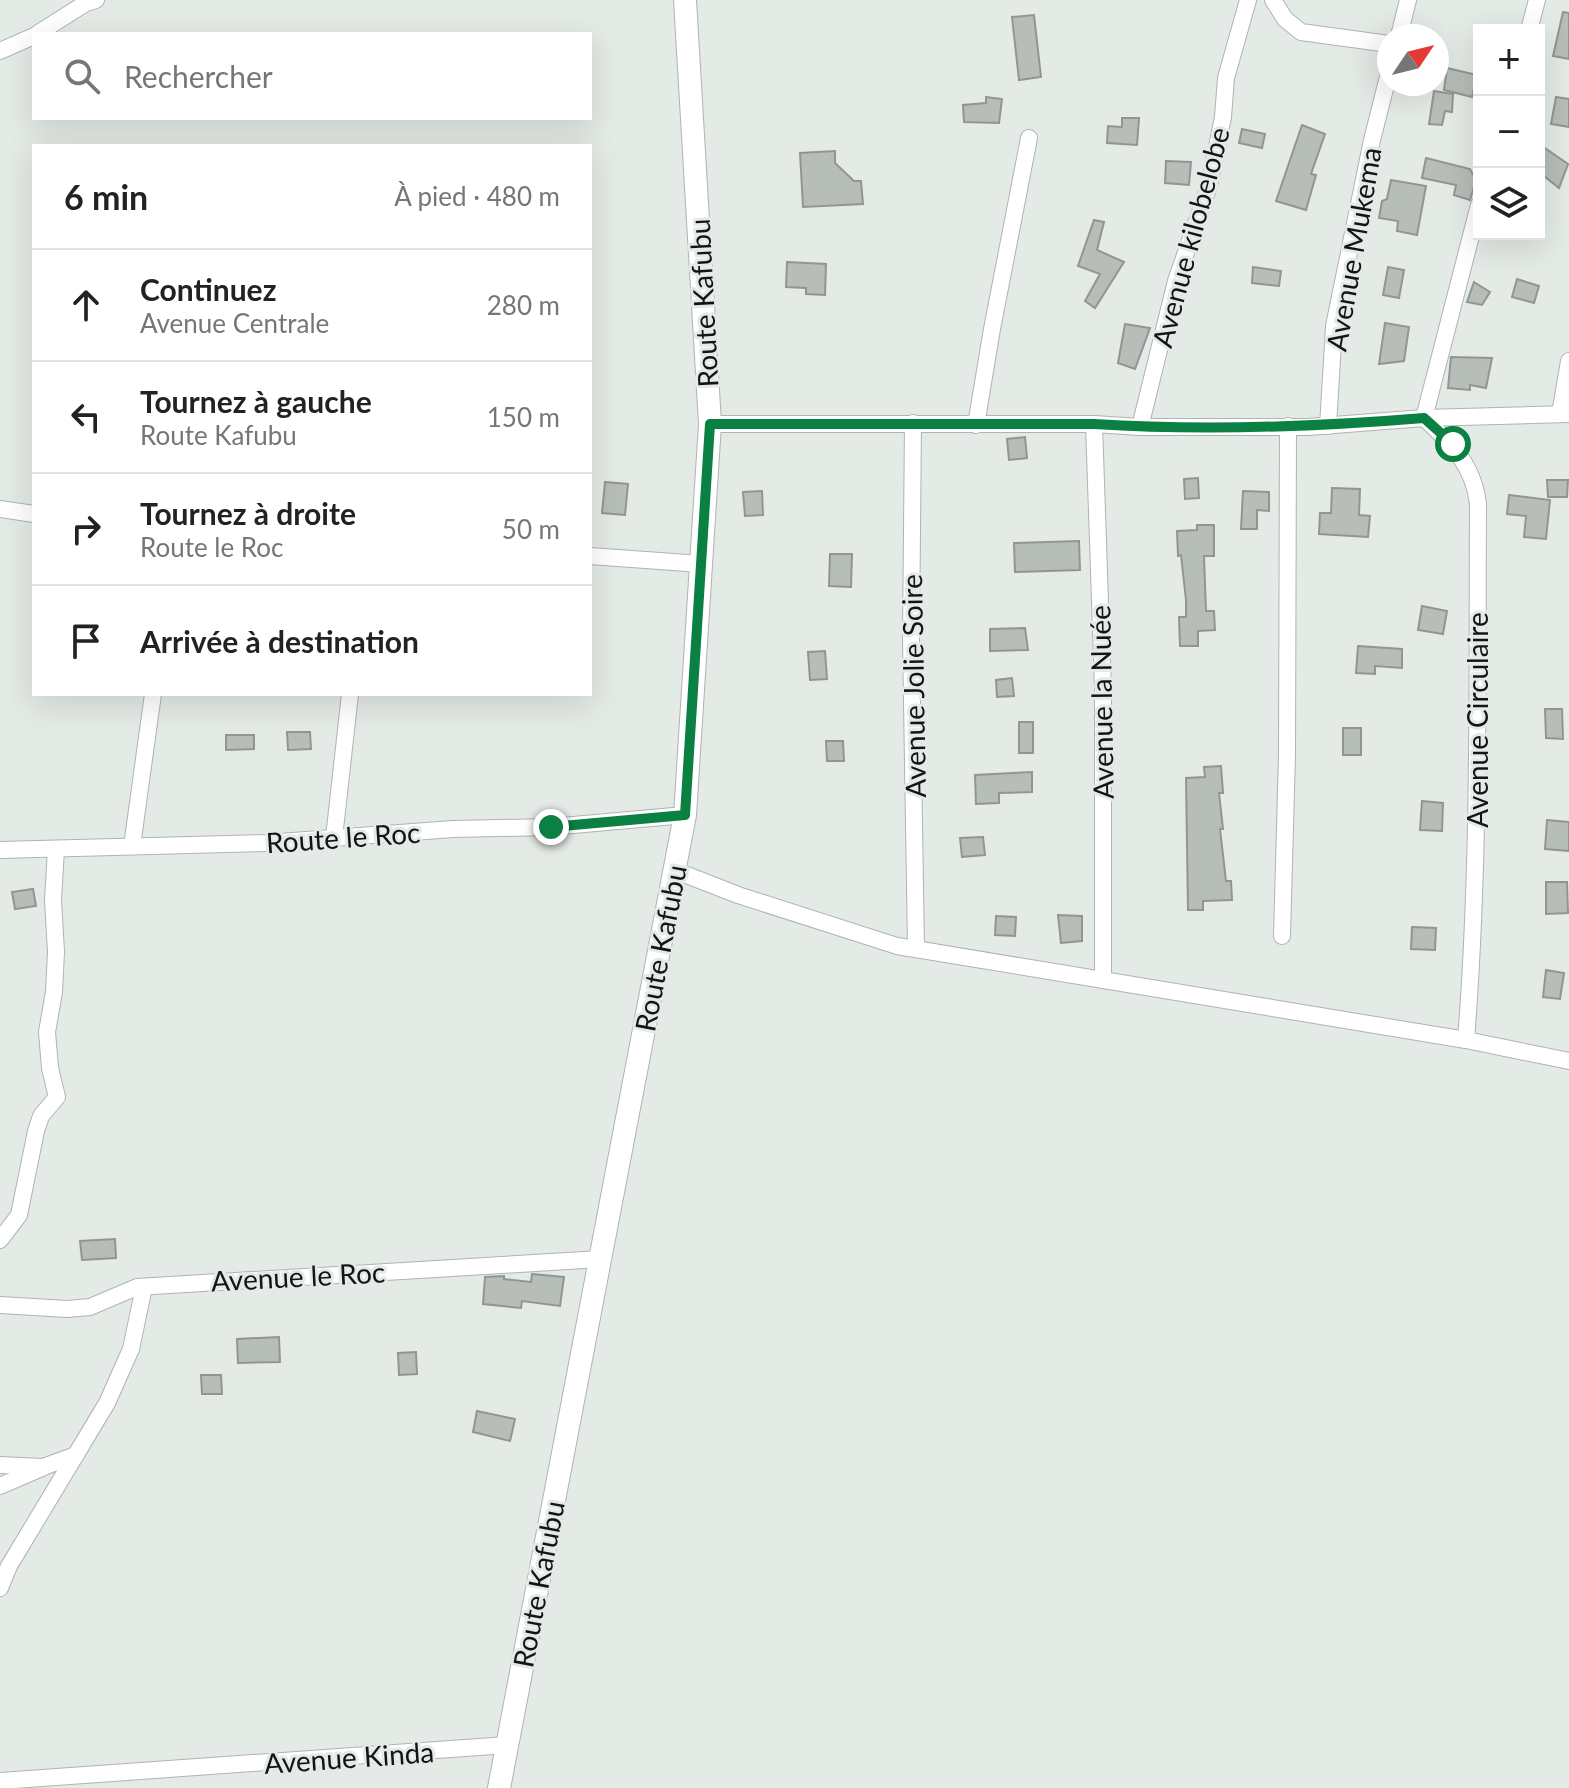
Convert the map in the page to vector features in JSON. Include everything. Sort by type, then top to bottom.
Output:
[{"type":"main road","name":"Route Kafubu","points":[[499,1788],[685,815],[710,424],[685,0]]},
{"type":"street","points":[[40,32],[96,0]]},
{"type":"street","name":"Avenue kilobelobe","points":[[1140,427],[1176,281],[1209,186],[1223,117],[1226,78],[1248,0]]},
{"type":"street","points":[[1273,0],[1285,19],[1301,32],[1377,42]]},
{"type":"street","points":[[1402,24],[1408,0]]},
{"type":"street","points":[[1531,24],[1537,0]]},
{"type":"street","points":[[0,51],[32,36]]},
{"type":"street","name":"Avenue Mukema","points":[[1328,426],[1334,326],[1383,96]]},
{"type":"street","points":[[976,425],[1029,138]]},
{"type":"street","points":[[1424,418],[1473,228]]},
{"type":"street","points":[[710,424],[1328,426],[1424,418],[1565,414],[1569,361]]},
{"type":"street","name":"Avenue Circulaire","points":[[1424,418],[1453,444],[1477,489],[1477,826],[1474,933],[1466,1040]]},
{"type":"street","name":"Avenue Jolie Soire","points":[[913,423],[911,638],[916,948]]},
{"type":"street","name":"Avenue la Nuée","points":[[1094,424],[1103,689],[1103,980]]},
{"type":"street","points":[[1282,936],[1287,754],[1288,426]]},
{"type":"street","points":[[0,509],[32,514]]},
{"type":"street","points":[[592,556],[701,564]]},
{"type":"street","points":[[132,846],[153,696]]},
{"type":"street","points":[[334,838],[350,696]]},
{"type":"street","name":"Route le Roc","points":[[0,850],[266,843],[453,829],[551,827],[685,815]]},
{"type":"street","points":[[0,1240],[19,1215],[36,1131],[46,1109],[57,1097],[50,1068],[47,1032],[54,992],[56,952],[53,900],[56,849]]},
{"type":"street","points":[[674,870],[738,895],[897,946],[1466,1040],[1569,1061]]},
{"type":"street","name":"Avenue le Roc","points":[[0,1305],[67,1309],[90,1307],[144,1287],[601,1259]]},
{"type":"street","points":[[0,1588],[9,1566],[107,1403],[131,1349],[144,1287]]},
{"type":"street","points":[[0,1450],[21,1465]]},
{"type":"street","points":[[0,1486],[76,1455]]},
{"type":"street","points":[[0,1465],[43,1467]]},
{"type":"street","name":"Avenue Kinda","points":[[0,1781],[507,1745]]},
{"type":"building","points":[[1563,12],[1569,13],[1569,59],[1553,56]]},
{"type":"building","points":[[1034,15],[1041,77],[1019,80],[1012,17]]},
{"type":"building","points":[[1449,68],[1473,74],[1472,97],[1449,91]]},
{"type":"building","points":[[1453,94],[1452,112],[1445,111],[1442,125],[1429,124],[1433,96]]},
{"type":"building","points":[[986,97],[1002,99],[999,123],[964,122],[963,105],[986,103]]},
{"type":"building","points":[[1556,97],[1569,99],[1569,127],[1551,124]]},
{"type":"building","points":[[1122,118],[1139,118],[1137,145],[1107,143],[1108,126],[1122,127]]},
{"type":"building","points":[[1302,125],[1325,134],[1311,174],[1316,175],[1306,210],[1276,201]]},
{"type":"building","points":[[1242,129],[1265,134],[1262,148],[1239,143]]},
{"type":"building","points":[[1545,148],[1568,164],[1559,188],[1545,177]]},
{"type":"building","points":[[835,151],[835,163],[854,181],[861,181],[863,204],[803,207],[800,153]]},
{"type":"building","points":[[1426,158],[1470,169],[1473,190],[1470,200],[1454,195],[1456,185],[1422,178]]},
{"type":"building","points":[[1166,161],[1191,162],[1189,185],[1165,183]]},
{"type":"building","points":[[1391,180],[1426,186],[1417,235],[1397,231],[1398,221],[1379,218]]},
{"type":"building","points":[[1094,220],[1104,222],[1097,250],[1124,262],[1095,308],[1085,301],[1100,274],[1078,266]]},
{"type":"building","points":[[787,262],[826,264],[825,295],[806,294],[806,288],[786,287]]},
{"type":"building","points":[[1253,267],[1281,271],[1279,286],[1252,283]]},
{"type":"building","points":[[1388,267],[1404,270],[1399,298],[1383,295]]},
{"type":"building","points":[[1517,279],[1539,286],[1534,303],[1512,297]]},
{"type":"building","points":[[1474,282],[1490,292],[1482,305],[1467,302]]},
{"type":"building","points":[[1385,323],[1409,327],[1404,361],[1379,364]]},
{"type":"building","points":[[1125,324],[1150,328],[1135,369],[1118,363]]},
{"type":"building","points":[[1451,357],[1492,358],[1486,388],[1470,385],[1470,390],[1448,388]]},
{"type":"building","points":[[1025,437],[1027,458],[1009,460],[1007,439]]},
{"type":"building","points":[[1198,478],[1199,498],[1185,499],[1184,479]]},
{"type":"building","points":[[1547,480],[1568,480],[1567,497],[1548,497]]},
{"type":"building","points":[[605,482],[628,484],[625,515],[602,513]]},
{"type":"building","points":[[1332,488],[1360,489],[1359,515],[1370,516],[1368,537],[1319,534],[1320,513],[1331,513]]},
{"type":"building","points":[[762,491],[763,515],[745,516],[743,492]]},
{"type":"building","points":[[1243,491],[1269,492],[1269,511],[1257,510],[1257,529],[1241,529]]},
{"type":"building","points":[[1509,495],[1550,500],[1546,539],[1524,537],[1526,516],[1507,514]]},
{"type":"building","points":[[1197,525],[1214,525],[1214,556],[1204,556],[1206,611],[1214,611],[1215,630],[1198,631],[1198,646],[1180,646],[1179,617],[1186,617],[1186,600],[1177,531],[1197,530]]},
{"type":"building","points":[[1079,541],[1080,570],[1015,572],[1014,543]]},
{"type":"building","points":[[830,554],[852,554],[851,587],[829,586]]},
{"type":"building","points":[[1422,606],[1447,611],[1443,634],[1418,630]]},
{"type":"building","points":[[1025,628],[1028,650],[990,651],[990,629]]},
{"type":"building","points":[[1358,646],[1402,649],[1402,668],[1375,666],[1375,674],[1356,673]]},
{"type":"building","points":[[825,651],[827,679],[810,680],[808,652]]},
{"type":"building","points":[[1012,678],[1014,696],[997,697],[996,680]]},
{"type":"building","points":[[1545,709],[1562,709],[1563,739],[1546,738]]},
{"type":"building","points":[[1019,722],[1033,722],[1033,753],[1019,753]]},
{"type":"building","points":[[1343,728],[1361,728],[1361,755],[1343,755]]},
{"type":"building","points":[[287,732],[310,732],[311,749],[288,750]]},
{"type":"building","points":[[226,735],[254,735],[254,749],[226,750]]},
{"type":"building","points":[[826,741],[843,741],[844,761],[827,761]]},
{"type":"building","points":[[1221,766],[1223,793],[1219,793],[1223,829],[1220,829],[1226,881],[1231,881],[1232,900],[1203,901],[1203,910],[1188,910],[1186,778],[1205,777],[1204,767]]},
{"type":"building","points":[[1032,772],[1032,792],[999,793],[999,803],[976,804],[975,775]]},
{"type":"building","points":[[1422,801],[1443,803],[1442,831],[1420,830]]},
{"type":"building","points":[[1547,820],[1569,822],[1569,851],[1545,849]]},
{"type":"building","points":[[983,837],[985,855],[962,857],[960,838]]},
{"type":"building","points":[[1546,882],[1567,882],[1568,913],[1546,914]]},
{"type":"building","points":[[33,889],[36,906],[15,909],[12,892]]},
{"type":"building","points":[[1058,915],[1082,916],[1082,941],[1061,943]]},
{"type":"building","points":[[996,916],[1016,917],[1015,936],[995,935]]},
{"type":"building","points":[[1412,927],[1436,928],[1435,950],[1411,949]]},
{"type":"building","points":[[1546,970],[1564,973],[1560,999],[1543,997]]},
{"type":"building","points":[[115,1239],[116,1258],[82,1260],[80,1241]]},
{"type":"building","points":[[532,1274],[564,1277],[560,1306],[522,1301],[521,1308],[483,1304],[485,1277],[504,1276],[504,1279],[531,1282]]},
{"type":"building","points":[[279,1337],[280,1362],[238,1363],[237,1339]]},
{"type":"building","points":[[416,1352],[417,1374],[399,1375],[398,1353]]},
{"type":"building","points":[[201,1375],[221,1375],[222,1394],[202,1394]]},
{"type":"building","points":[[477,1411],[515,1419],[510,1441],[473,1432]]},
{"type":"route","points":[[551,827],[685,815],[710,424],[1308,427],[1424,418],[1453,444]]}]
